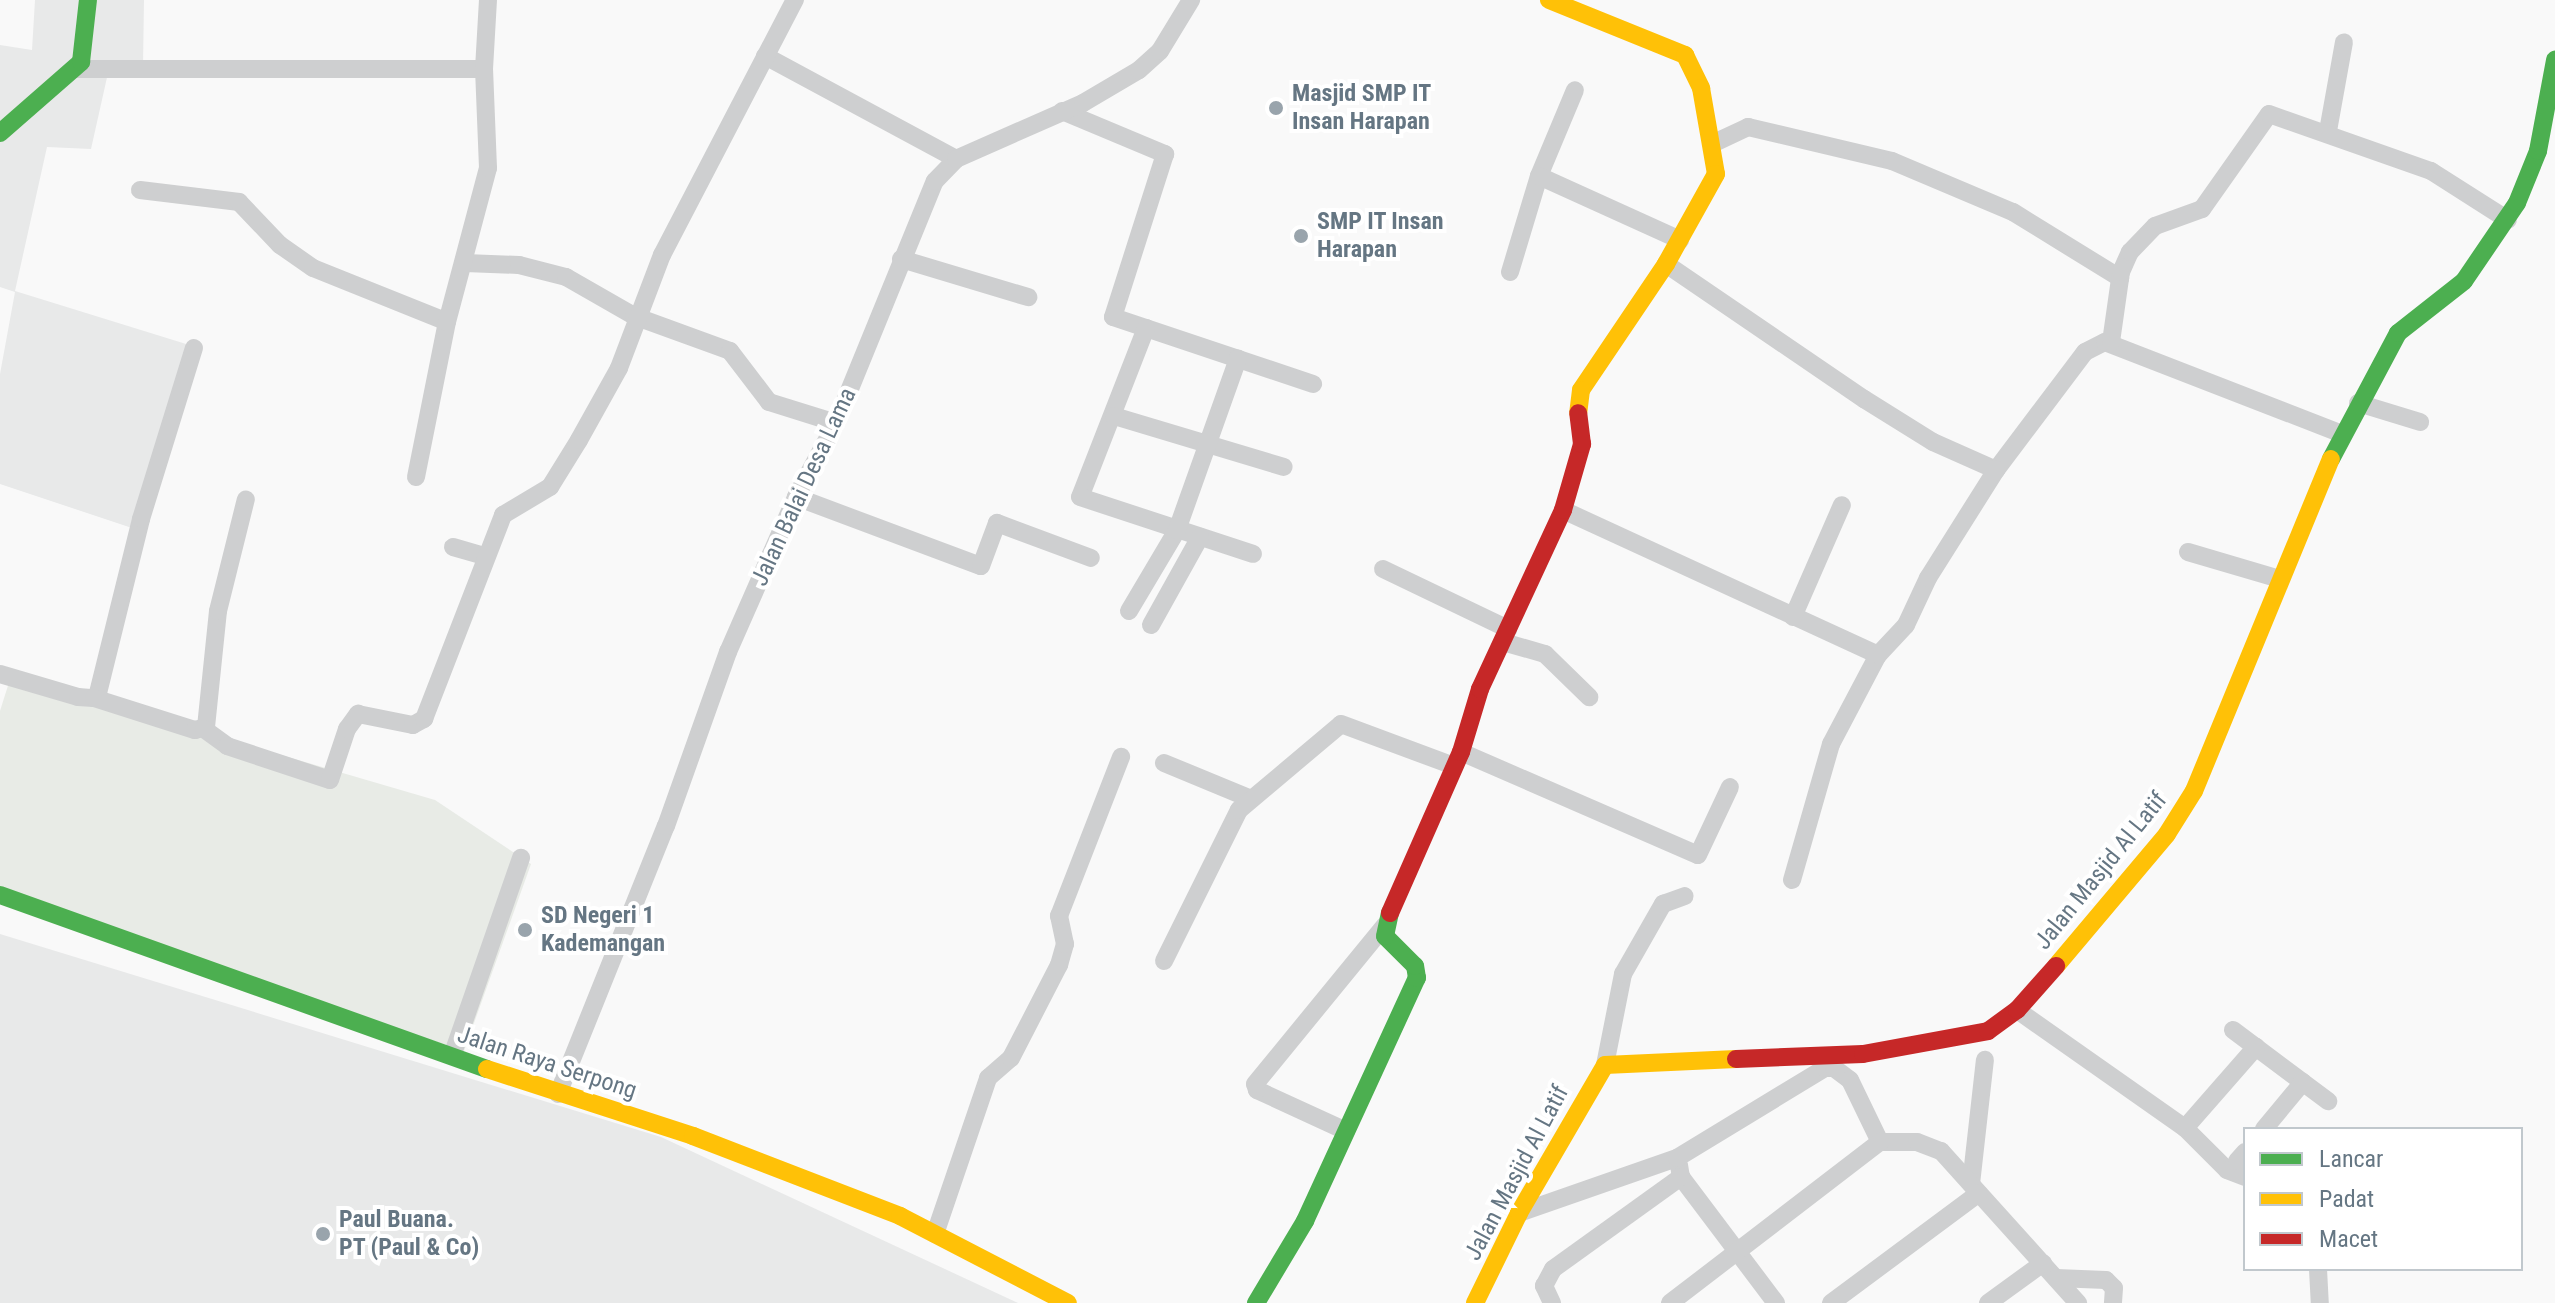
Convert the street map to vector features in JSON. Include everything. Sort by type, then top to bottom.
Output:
[{"type":"street","points":[[0,133],[76,69],[87,42],[88,0]]},
{"type":"street","points":[[416,477],[447,322],[465,263],[491,144],[484,69],[488,0]]},
{"type":"street","points":[[0,674],[204,729],[227,746],[330,780],[347,729],[358,714],[413,725],[424,719],[503,515],[550,487],[579,440],[619,368],[634,316],[795,0]]},
{"type":"street","name":"Jalan Balai Desa Lama","points":[[558,1094],[666,826],[728,652],[796,497],[836,423],[935,181],[956,159],[1062,111],[1139,70],[1160,51],[1191,0]]},
{"type":"street","points":[[1346,1131],[1257,1090],[1255,1084],[1385,925],[1457,759],[1480,689],[1563,510],[1582,444],[1577,409],[1581,390],[1666,264],[1709,193],[1716,174],[1714,143],[1701,88],[1685,55],[1549,0]]},
{"type":"street","points":[[2328,131],[2344,42]]},
{"type":"street","points":[[765,56],[956,159]]},
{"type":"street","name":"Jalan Masjid Al Latif","points":[[1475,1303],[1519,1213],[1605,1065],[1863,1054],[1988,1031],[2017,1010],[2167,834],[2214,748],[2280,579],[2358,403],[2398,333],[2464,281],[2508,220],[2538,151],[2555,60]]},
{"type":"street","points":[[76,69],[484,69]]},
{"type":"street","points":[[1510,272],[1539,176],[1575,90]]},
{"type":"street","points":[[1062,111],[1165,154],[1113,317],[1313,384]]},
{"type":"street","points":[[2111,342],[2120,278],[2130,252],[2155,226],[2202,209],[2269,114],[2328,131],[2439,175],[2508,220]]},
{"type":"street","points":[[1714,143],[1750,127],[1892,161],[2013,212],[2120,278]]},
{"type":"street","points":[[1539,176],[1680,240]]},
{"type":"street","points":[[140,190],[245,204],[280,245],[313,268],[447,322]]},
{"type":"street","points":[[901,259],[1028,297]]},
{"type":"street","points":[[465,263],[519,265],[566,277],[634,316],[730,351],[769,402],[836,423]]},
{"type":"street","points":[[1666,264],[1875,406],[1933,442],[1996,470]]},
{"type":"street","points":[[1146,328],[1080,497],[1253,554]]},
{"type":"street","points":[[1792,880],[1824,760],[1878,655],[1906,625],[1928,578],[1996,470],[2085,352],[2111,342],[2342,434]]},
{"type":"street","points":[[94,698],[194,348]]},
{"type":"street","points":[[1129,611],[1177,530],[1238,359]]},
{"type":"street","points":[[2358,403],[2420,422]]},
{"type":"street","points":[[1114,416],[1284,467]]},
{"type":"street","points":[[796,497],[981,566],[997,523],[1091,558]]},
{"type":"street","points":[[204,729],[224,576],[246,499]]},
{"type":"street","points":[[1793,617],[1842,505]]},
{"type":"street","points":[[1563,510],[1878,655]]},
{"type":"street","points":[[1151,625],[1200,537]]},
{"type":"street","points":[[453,547],[485,556]]},
{"type":"street","points":[[2188,552],[2280,579]]},
{"type":"street","points":[[1383,569],[1545,654],[1589,697]]},
{"type":"street","points":[[1164,763],[1249,798],[1263,793],[1346,722],[1457,759],[1698,855],[1730,787]]},
{"type":"street","points":[[935,1234],[988,1078],[1017,1048],[1059,965],[1065,944],[1059,916],[1121,757]]},
{"type":"street","points":[[1164,961],[1249,798]]},
{"type":"street","points":[[452,1056],[521,858]]},
{"type":"street","name":"Jalan Raya Serpong","points":[[0,895],[558,1094],[693,1136],[935,1234],[1068,1303]]},
{"type":"street","points":[[1605,1065],[1623,974],[1663,904],[1685,896]]},
{"type":"street","points":[[1256,1303],[1305,1221],[1417,978],[1415,966],[1385,936],[1385,925]]},
{"type":"street","points":[[2017,1010],[2185,1128],[2227,1170],[2242,1164]]},
{"type":"street","points":[[2233,1030],[2328,1101]]},
{"type":"street","points":[[2185,1128],[2256,1047]]},
{"type":"street","points":[[1831,1303],[1975,1188],[1985,1060]]},
{"type":"street","points":[[1519,1213],[1677,1158],[1825,1068],[1842,1071],[1850,1080],[1880,1142]]},
{"type":"street","points":[[2266,1127],[2303,1082]]},
{"type":"street","points":[[1670,1303],[1880,1142],[1936,1147],[2078,1303]]},
{"type":"street","points":[[1677,1158],[1681,1177],[1776,1303]]},
{"type":"street","points":[[1552,1303],[1544,1286],[1553,1269],[1681,1177]]},
{"type":"street","points":[[1988,1303],[2043,1263]]},
{"type":"street","points":[[2318,1271],[2320,1303]]},
{"type":"street","points":[[2056,1278],[2106,1280],[2114,1288],[2113,1303]]},
{"type":"shaded area","points":[[35,0],[144,0],[143,66],[108,73],[91,149],[47,147],[15,291],[199,348],[141,531],[0,484],[0,374],[15,292],[0,287],[0,45],[32,50]]},
{"type":"shaded area","points":[[11,676],[435,800],[531,864],[464,1051],[0,894],[0,711]]},
{"type":"shaded area","points":[[0,934],[661,1137],[1018,1303],[0,1303]]},
{"type":"traffic: fast","points":[[0,133],[81,62],[88,0]]},
{"type":"traffic: fast","points":[[2331,459],[2398,333],[2464,281],[2517,203],[2538,151],[2555,60]]},
{"type":"traffic: fast","points":[[0,895],[487,1069]]},
{"type":"traffic: fast","points":[[1256,1303],[1305,1221],[1417,978],[1415,966],[1385,936],[1390,913]]},
{"type":"traffic: slow","points":[[1549,0],[1685,55],[1701,88],[1716,174],[1666,264],[1581,390],[1578,413]]},
{"type":"traffic: slow","points":[[2056,966],[2167,834],[2194,791],[2331,459]]},
{"type":"traffic: slow","points":[[1475,1303],[1519,1213],[1605,1065],[1736,1059]]},
{"type":"traffic: slow","points":[[487,1069],[693,1136],[900,1216],[1068,1303]]},
{"type":"traffic: jam","points":[[1390,913],[1461,752],[1480,689],[1563,510],[1582,444],[1578,413]]},
{"type":"traffic: jam","points":[[1736,1059],[1863,1054],[1988,1031],[2017,1010],[2056,966]]},
{"type":"place","name":"Masjid SMP IT Insan Harapan","points":[[1276,108]]},
{"type":"place","name":"SMP IT Insan Harapan","points":[[1301,236]]},
{"type":"place","name":"SD Negeri 1 Kademangan","points":[[525,930]]},
{"type":"place","name":"Paul Buana. PT (Paul & Co)","points":[[323,1234]]}]
